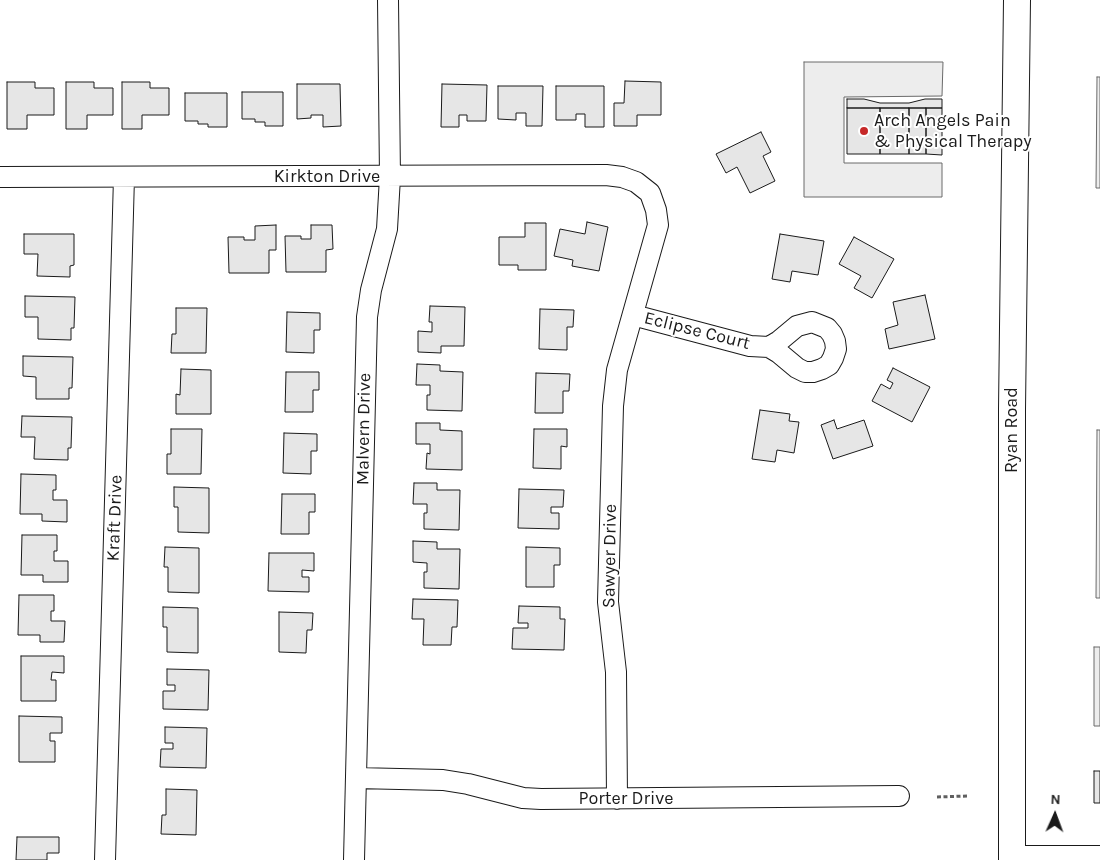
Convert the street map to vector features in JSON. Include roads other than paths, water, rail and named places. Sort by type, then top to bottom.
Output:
[{"type":"main road","name":"Ryan Road","points":[[1012,858],[1012,409],[1017,0]]},
{"type":"street","name":"Malvern Drive","points":[[354,860],[367,317],[371,290],[387,229],[390,176],[388,0]]},
{"type":"street","name":"Kirkton Drive","points":[[0,177],[606,175],[622,177],[636,182],[650,192]]},
{"type":"street","name":"Kraft Drive","points":[[105,860],[124,176]]},
{"type":"street","name":"Eclipse Court","points":[[650,192],[656,210],[658,225],[633,315],[750,346],[769,347]]},
{"type":"street","name":"Sawyer Drive","points":[[617,799],[616,672],[608,602],[613,406],[617,370],[633,315]]},
{"type":"street","name":"Porter Drive","points":[[356,778],[443,780],[468,784],[523,798],[899,796]]},
{"type":"street","points":[[1012,858],[1100,856]]},
{"type":"place","name":"Arch Angels Pain & Physical Therapy","points":[[864,131]]}]
